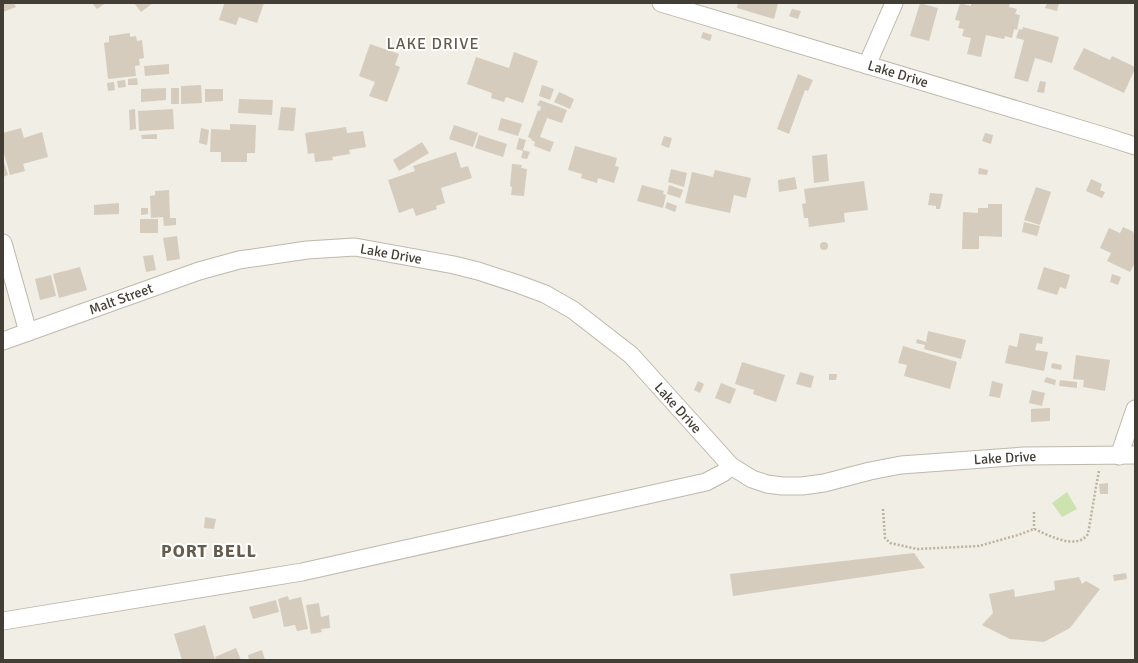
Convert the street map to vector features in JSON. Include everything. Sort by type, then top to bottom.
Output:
[{"type":"street","name":"Lake Drive","points":[[661,3],[1135,146]]},
{"type":"street","points":[[867,65],[894,3]]},
{"type":"street","points":[[3,242],[28,332]]},
{"type":"street","name":"Lake Drive","points":[[239,260],[307,250],[355,247],[478,271],[544,294],[573,310],[631,355],[731,466],[752,478],[767,484],[802,486],[824,483],[870,471],[901,465],[1024,456],[1127,456]]},
{"type":"street","name":"Malt Street","points":[[3,341],[199,271],[239,260]]},
{"type":"street","points":[[1127,456],[1135,409]]},
{"type":"street","points":[[3,621],[302,572],[706,482],[723,473],[731,466]]},
{"type":"path","points":[[882,509],[885,538],[890,543],[917,549],[978,546],[1034,529],[1069,542],[1082,541],[1088,534],[1101,456]]},
{"type":"path","points":[[1034,512],[1034,529]]},
{"type":"green space","points":[[1067,492],[1077,509],[1062,517],[1052,503]]},
{"type":"building","points":[[3,3],[14,3],[16,7],[3,12]]},
{"type":"building","points":[[92,3],[106,3],[97,9]]},
{"type":"building","points":[[134,3],[153,3],[141,12]]},
{"type":"building","points":[[220,3],[264,3],[257,23],[239,17],[236,25],[219,20],[224,4]]},
{"type":"building","points":[[738,3],[778,3],[774,19],[737,8]]},
{"type":"building","points":[[920,3],[938,8],[929,41],[910,36]]},
{"type":"building","points":[[960,3],[971,6],[971,3],[1010,3],[1009,7],[1017,9],[1015,14],[1020,15],[1017,30],[1014,29],[1012,38],[1005,36],[1004,39],[986,35],[981,57],[967,54],[971,38],[962,36],[964,29],[958,28],[960,21],[955,20]]},
{"type":"building","points":[[1047,3],[1059,3],[1057,11],[1045,8]]},
{"type":"building","points":[[792,9],[801,11],[798,19],[789,16]]},
{"type":"building","points":[[1023,27],[1059,37],[1052,63],[1035,58],[1028,82],[1014,78],[1024,40],[1016,38],[1019,29],[1022,30]]},
{"type":"building","points":[[703,32],[712,35],[710,41],[701,38]]},
{"type":"building","points":[[130,33],[130,37],[136,36],[137,41],[142,40],[144,58],[139,59],[140,65],[135,66],[136,76],[108,79],[104,43],[109,42],[109,36]]},
{"type":"building","points":[[370,44],[399,54],[395,65],[400,67],[387,102],[369,96],[375,82],[359,76]]},
{"type":"building","points":[[1084,48],[1110,60],[1112,56],[1135,67],[1124,93],[1073,69]]},
{"type":"building","points":[[514,52],[538,61],[523,103],[506,97],[504,102],[491,98],[492,93],[467,84],[476,57],[509,68]]},
{"type":"building","points":[[169,64],[169,74],[145,76],[144,66]]},
{"type":"building","points":[[798,74],[813,80],[808,91],[805,90],[789,134],[777,129]]},
{"type":"building","points":[[137,78],[138,85],[128,85],[128,79]]},
{"type":"building","points":[[125,80],[126,87],[118,88],[117,81]]},
{"type":"building","points":[[1040,81],[1046,82],[1044,93],[1037,92]]},
{"type":"building","points":[[114,82],[115,90],[108,91],[107,83]]},
{"type":"building","points":[[201,85],[202,103],[181,104],[181,86]]},
{"type":"building","points":[[542,85],[554,89],[550,100],[539,96]]},
{"type":"building","points":[[166,88],[166,100],[141,102],[141,89]]},
{"type":"building","points":[[171,88],[179,88],[179,104],[171,104]]},
{"type":"building","points":[[205,89],[223,89],[223,101],[205,102]]},
{"type":"building","points":[[559,92],[574,99],[570,109],[554,102]]},
{"type":"building","points":[[239,99],[273,100],[272,115],[238,113]]},
{"type":"building","points":[[540,100],[567,110],[562,123],[547,118],[540,137],[554,142],[550,152],[534,146],[535,142],[528,137],[538,110],[540,111],[541,107],[537,105]]},
{"type":"building","points":[[281,107],[296,108],[294,131],[278,130]]},
{"type":"building","points":[[135,109],[136,129],[130,130],[129,110]]},
{"type":"building","points":[[173,109],[174,129],[139,131],[138,111]]},
{"type":"building","points":[[501,118],[522,124],[518,136],[498,130]]},
{"type":"building","points":[[230,124],[256,125],[255,153],[247,153],[247,162],[221,162],[221,152],[210,152],[211,129],[230,130]]},
{"type":"building","points":[[454,125],[478,133],[473,147],[449,139]]},
{"type":"building","points":[[346,127],[347,133],[363,131],[366,147],[349,150],[350,154],[332,157],[333,160],[315,162],[314,153],[308,154],[305,133]]},
{"type":"building","points":[[21,128],[24,138],[42,132],[48,157],[23,164],[25,171],[10,175],[3,150],[3,133]]},
{"type":"building","points":[[201,128],[209,130],[207,145],[199,143]]},
{"type":"building","points":[[985,133],[993,135],[991,144],[982,141]]},
{"type":"building","points":[[157,134],[157,139],[142,139],[141,135]]},
{"type":"building","points":[[479,135],[507,144],[503,157],[475,148]]},
{"type":"building","points":[[664,136],[672,138],[669,148],[661,145]]},
{"type":"building","points":[[519,138],[526,140],[523,150],[530,152],[527,159],[521,158],[523,151],[516,149]]},
{"type":"building","points":[[422,142],[429,153],[399,171],[393,160]]},
{"type":"building","points":[[575,146],[617,158],[615,166],[619,167],[614,183],[598,178],[597,183],[581,178],[582,174],[568,170]]},
{"type":"building","points":[[456,152],[461,168],[468,166],[472,178],[441,188],[445,203],[436,206],[437,209],[416,216],[413,208],[399,213],[388,180],[415,171],[413,166]]},
{"type":"building","points":[[827,154],[829,181],[814,183],[812,156]]},
{"type":"building","points":[[3,159],[8,175],[3,177]]},
{"type":"building","points":[[512,164],[522,165],[521,168],[527,169],[524,196],[511,195],[512,187],[510,186]]},
{"type":"building","points":[[979,168],[988,170],[987,175],[978,174]]},
{"type":"building","points":[[671,169],[687,173],[684,187],[668,182]]},
{"type":"building","points":[[715,170],[751,178],[746,198],[734,195],[730,213],[685,203],[692,172],[713,177]]},
{"type":"building","points":[[795,177],[797,189],[779,192],[778,180]]},
{"type":"building","points":[[1091,179],[1102,184],[1100,190],[1105,192],[1102,198],[1086,191]]},
{"type":"building","points":[[864,181],[868,210],[844,213],[845,222],[809,227],[808,218],[804,218],[802,204],[806,203],[804,189]]},
{"type":"building","points":[[642,185],[664,191],[663,194],[666,195],[663,208],[637,201]]},
{"type":"building","points":[[669,185],[683,190],[680,198],[667,194]]},
{"type":"building","points":[[1036,187],[1051,192],[1040,225],[1024,220]]},
{"type":"building","points":[[169,190],[170,218],[176,218],[176,225],[164,226],[163,217],[151,218],[150,196],[155,195],[155,191]]},
{"type":"building","points":[[930,193],[943,194],[940,209],[936,209],[936,206],[928,205]]},
{"type":"building","points":[[667,202],[677,206],[675,212],[665,208]]},
{"type":"building","points":[[119,203],[119,214],[94,215],[94,205]]},
{"type":"building","points":[[988,204],[1002,204],[1002,237],[979,236],[979,249],[962,249],[963,212],[978,213],[978,208],[988,208]]},
{"type":"building","points":[[141,208],[148,208],[148,214],[141,215]]},
{"type":"building","points":[[140,219],[158,219],[158,233],[140,233]]},
{"type":"building","points":[[1024,222],[1040,226],[1037,236],[1022,232]]},
{"type":"building","points":[[1123,227],[1134,232],[1133,233],[1135,234],[1135,263],[1130,272],[1107,261],[1111,253],[1100,248],[1109,228],[1120,233]]},
{"type":"building","points":[[177,236],[180,259],[167,261],[163,238]]},
{"type":"building","points":[[824,242],[827,243],[827,249],[824,250],[821,249],[820,246],[821,243]]},
{"type":"building","points":[[153,255],[156,270],[146,272],[143,256]]},
{"type":"building","points":[[80,267],[87,290],[59,298],[53,274]]},
{"type":"building","points":[[1044,267],[1070,275],[1066,289],[1060,287],[1057,295],[1037,289]]},
{"type":"building","points":[[1112,274],[1121,277],[1118,285],[1110,282]]},
{"type":"building","points":[[51,275],[56,296],[40,300],[35,279]]},
{"type":"building","points":[[928,331],[966,340],[961,359],[924,349],[925,345],[916,343],[917,339],[926,342]]},
{"type":"building","points":[[1020,333],[1043,337],[1042,344],[1037,343],[1035,350],[1048,352],[1044,371],[1005,363],[1009,345],[1017,347]]},
{"type":"building","points":[[903,346],[957,362],[950,389],[904,376],[907,365],[898,363]]},
{"type":"building","points":[[1076,355],[1110,360],[1105,391],[1083,387],[1084,380],[1073,379]]},
{"type":"building","points":[[742,362],[785,375],[776,402],[753,394],[754,390],[735,384]]},
{"type":"building","points":[[1052,363],[1062,365],[1061,370],[1051,368]]},
{"type":"building","points":[[800,372],[814,376],[811,388],[796,384]]},
{"type":"building","points":[[829,374],[837,374],[836,380],[829,380]]},
{"type":"building","points":[[1046,377],[1056,380],[1055,385],[1044,382]]},
{"type":"building","points":[[1060,380],[1077,382],[1077,388],[1059,386]]},
{"type":"building","points":[[698,381],[704,384],[700,393],[694,390]]},
{"type":"building","points":[[992,381],[1003,384],[1000,398],[989,396]]},
{"type":"building","points":[[721,383],[736,389],[730,404],[715,398]]},
{"type":"building","points":[[1032,390],[1045,393],[1042,406],[1029,403]]},
{"type":"building","points":[[1050,408],[1050,421],[1031,422],[1031,409]]},
{"type":"building","points":[[1108,483],[1108,494],[1100,494],[1099,484]]},
{"type":"building","points":[[205,517],[216,519],[214,529],[204,528]]},
{"type":"building","points":[[914,553],[925,568],[733,596],[730,574]]},
{"type":"building","points":[[1126,573],[1127,579],[1114,581],[1113,575]]},
{"type":"building","points":[[1079,577],[1082,584],[1086,581],[1100,589],[1070,628],[1044,642],[1010,639],[982,625],[993,613],[989,594],[1014,589],[1015,597],[1055,590],[1054,581]]},
{"type":"building","points":[[288,596],[289,600],[301,597],[308,629],[297,631],[295,625],[284,627],[278,599]]},
{"type":"building","points":[[276,600],[279,612],[253,619],[249,607]]},
{"type":"building","points":[[319,603],[321,617],[329,615],[330,628],[321,629],[322,632],[311,634],[306,605]]},
{"type":"building","points":[[205,625],[215,660],[182,660],[174,634]]},
{"type":"building","points":[[236,648],[241,660],[216,660],[215,657]]},
{"type":"building","points":[[262,650],[265,660],[249,660],[248,655]]},
{"type":"district","name":"LAKE DRIVE","points":[[433,44]]},
{"type":"district","name":"PORT BELL","points":[[209,551]]}]
